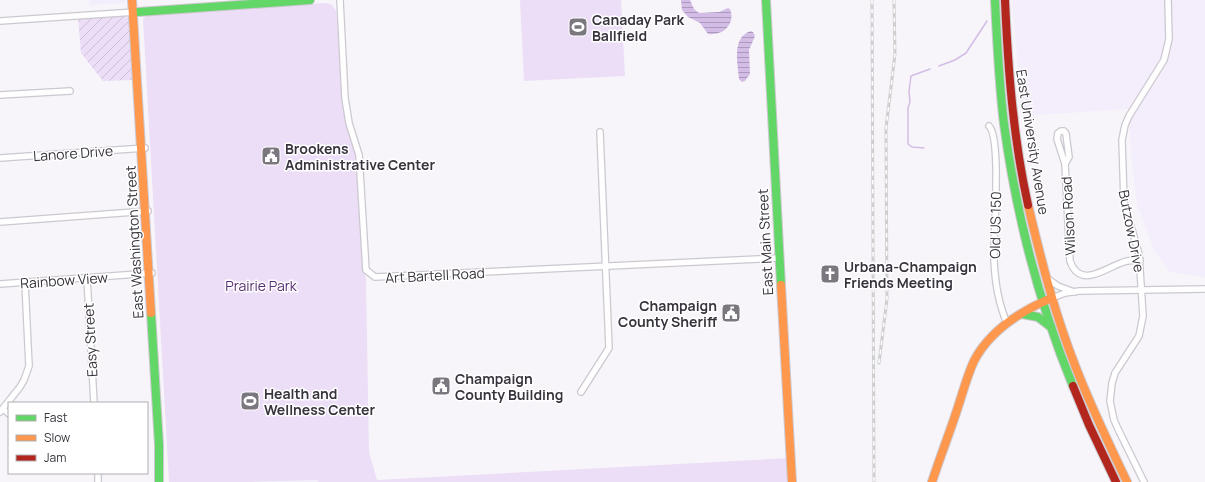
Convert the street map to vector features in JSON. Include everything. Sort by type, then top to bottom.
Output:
[{"type":"main road","name":"East Washington Street","points":[[132,0],[135,12],[147,211],[159,445],[159,482]]},
{"type":"main road","name":"East Washington Street","points":[[135,12],[137,0]]},
{"type":"main road","points":[[135,12],[310,0]]},
{"type":"main road","name":"East Main Street","points":[[766,0],[792,482]]},
{"type":"main road","name":"East University Avenue","points":[[995,0],[998,62],[1007,143],[1020,215],[1043,302],[1064,364],[1086,418],[1116,482]]},
{"type":"main road","name":"East University Avenue","points":[[1005,0],[1010,82],[1019,160],[1033,228],[1052,298],[1076,369],[1089,401],[1127,482]]},
{"type":"main road","name":"East Washington Street","points":[[150,273],[164,482]]},
{"type":"main road","points":[[932,482],[968,375],[974,362],[992,337],[1007,323],[1052,298]]},
{"type":"main road","points":[[1022,314],[1038,317],[1051,327]]},
{"type":"street","name":"Art Bartell Road","points":[[340,0],[345,98],[349,123],[359,155],[366,270],[375,277],[779,258]]},
{"type":"street","name":"Butzow Drive","points":[[1144,482],[1118,429],[1112,414],[1110,401],[1115,373],[1135,344],[1142,326],[1143,312],[1140,260],[1124,202],[1122,140],[1125,125],[1129,116],[1160,67],[1167,50],[1170,32],[1168,0]]},
{"type":"street","points":[[0,21],[135,12]]},
{"type":"street","points":[[0,96],[70,92]]},
{"type":"street","name":"Old US 150","points":[[990,126],[994,135],[996,162],[994,239],[996,275],[1001,308],[1007,323]]},
{"type":"street","name":"Wilson Road","points":[[1066,164],[1069,157],[1066,134],[1064,131],[1061,131],[1058,133],[1057,139],[1066,164],[1070,261],[1074,269],[1082,274],[1092,275],[1120,263],[1140,260]]},
{"type":"street","points":[[581,392],[609,348],[600,132]]},
{"type":"street","name":"Lanore Drive","points":[[0,158],[143,148]]},
{"type":"street","points":[[0,222],[147,211]]},
{"type":"street","name":"Rainbow View","points":[[0,284],[150,273]]},
{"type":"street","points":[[1046,277],[1058,286],[1074,292]]},
{"type":"street","name":"Easy Street","points":[[87,278],[94,402]]},
{"type":"street","points":[[1,410],[20,387],[29,366],[25,283]]},
{"type":"street","points":[[1052,298],[1074,292],[1205,289]]},
{"type":"shaded area","points":[[89,0],[125,0],[126,3],[89,5]]},
{"type":"shaded area","points":[[681,0],[690,0],[694,9],[699,13],[719,12],[728,8],[730,9],[731,14],[730,24],[719,33],[708,34],[700,23],[688,17],[682,10]]},
{"type":"shaded area","points":[[1012,0],[1205,0],[1205,277],[1170,272],[1154,250],[1137,205],[1128,109],[1022,116]]},
{"type":"shaded area","points":[[751,31],[755,36],[749,50],[750,74],[745,81],[742,82],[739,79],[737,52],[738,45],[745,34]]},
{"type":"shaded area","points":[[318,480],[318,482],[243,482]]},
{"type":"green space","points":[[520,0],[621,0],[625,76],[524,81]]},
{"type":"green space","name":"Prairie Park","points":[[327,3],[332,5],[336,11],[344,113],[356,159],[366,281],[369,452],[377,480],[790,458],[792,482],[318,482],[318,480],[169,482],[143,19],[148,14]]},
{"type":"green space","points":[[126,16],[130,19],[134,80],[103,81],[81,53],[78,18]]},
{"type":"waterway","points":[[939,66],[955,60],[966,53],[987,21]]},
{"type":"waterway","points":[[924,148],[912,147],[908,144],[908,108],[910,102],[909,91],[911,76],[930,69]]},
{"type":"railway","points":[[872,0],[874,482]]},
{"type":"railway","points":[[879,363],[887,299],[886,128],[895,54],[894,0]]},
{"type":"traffic: fast","points":[[138,12],[310,0]]},
{"type":"traffic: fast","points":[[766,0],[781,285]]},
{"type":"traffic: fast","points":[[995,0],[1002,109],[1015,191],[1039,290],[1073,386]]},
{"type":"traffic: fast","points":[[151,313],[159,445],[159,482]]},
{"type":"traffic: fast","points":[[1022,314],[1038,317],[1051,327]]},
{"type":"traffic: slow","points":[[132,0],[151,313]]},
{"type":"traffic: slow","points":[[1028,205],[1049,287],[1068,348],[1094,411],[1127,482]]},
{"type":"traffic: slow","points":[[781,285],[792,482]]},
{"type":"traffic: slow","points":[[932,482],[969,372],[980,351],[1005,324],[1025,311],[1047,300]]},
{"type":"traffic: jam","points":[[1005,0],[1012,103],[1018,154],[1028,205]]},
{"type":"traffic: jam","points":[[1073,386],[1089,425],[1116,482]]},
{"type":"place","name":"Canaday Park Ballfield","points":[[578,27]]},
{"type":"place","name":"Brookens Administrative Center","points":[[271,156]]},
{"type":"place","name":"Urbana-Champaign Friends Meeting","points":[[830,274]]},
{"type":"place","name":"Champaign County Sheriff","points":[[731,313]]},
{"type":"place","name":"Champaign County Building","points":[[441,386]]},
{"type":"place","name":"Health and Wellness Center","points":[[250,401]]}]
